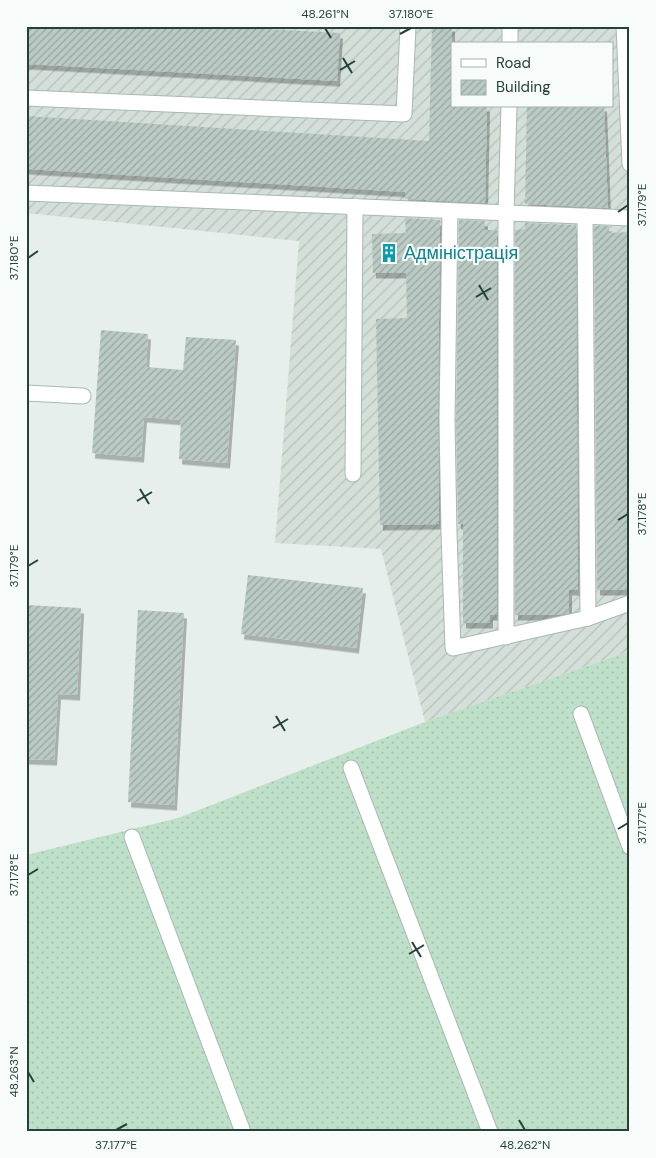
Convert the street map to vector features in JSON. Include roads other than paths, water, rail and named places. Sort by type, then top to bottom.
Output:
[{"type":"lane","points":[[26,98],[404,114],[408,26]]},
{"type":"lane","points":[[510,26],[510,42]]},
{"type":"lane","points":[[624,26],[630,164]]},
{"type":"lane","points":[[506,637],[506,213],[508,108]]},
{"type":"lane","points":[[26,193],[630,218]]},
{"type":"lane","points":[[353,474],[355,206]]},
{"type":"lane","points":[[450,210],[447,421],[453,648],[588,618],[630,603]]},
{"type":"lane","points":[[585,216],[588,618]]},
{"type":"lane","points":[[26,393],[83,396]]},
{"type":"lane","points":[[581,714],[630,847]]},
{"type":"lane","points":[[351,768],[490,1132]]},
{"type":"lane","points":[[132,837],[243,1132]]},
{"type":"place","name":"Адміністрація","points":[[389,253]]}]
